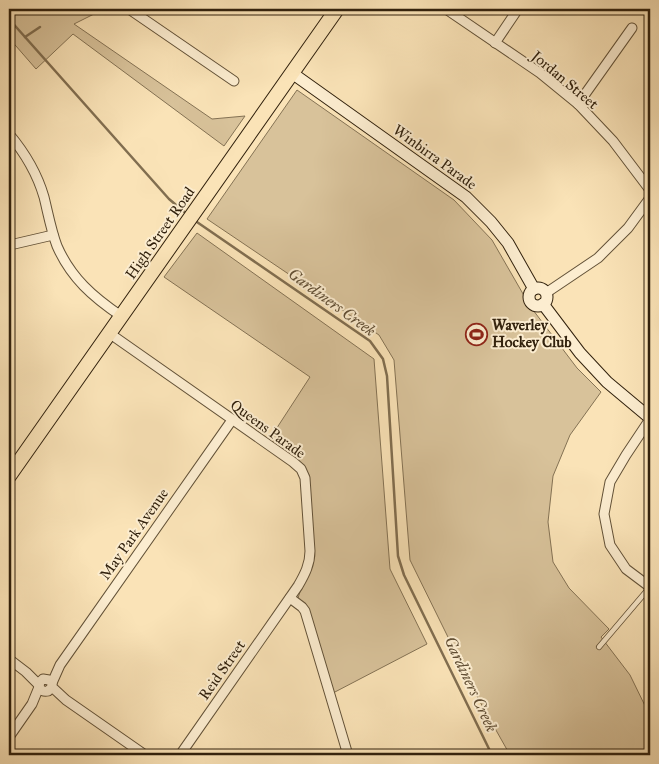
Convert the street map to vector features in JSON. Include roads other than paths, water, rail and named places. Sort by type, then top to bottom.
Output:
[{"type":"main road","name":"High Street Road","points":[[9,476],[337,9]]},
{"type":"street","points":[[129,9],[234,81]]},
{"type":"street","name":"Jordan Street","points":[[446,9],[540,74],[578,104],[613,141],[650,190]]},
{"type":"street","points":[[495,43],[518,9]]},
{"type":"street","points":[[578,104],[632,28]]},
{"type":"street","name":"Winbirra Parade","points":[[292,73],[466,197],[491,222],[508,244],[534,289],[529,297],[532,303],[537,306],[545,299]]},
{"type":"street","points":[[9,134],[23,152],[35,174],[44,197],[53,235],[65,261],[80,282],[98,299],[121,316]]},
{"type":"street","points":[[650,198],[628,228],[598,258],[545,299],[580,353],[607,382],[649,414],[610,482],[604,514],[610,545],[626,569],[650,587]]},
{"type":"street","points":[[10,245],[53,235]]},
{"type":"street","name":"Queens Parade","points":[[109,333],[298,466],[304,473],[306,478],[310,557],[304,578],[288,600]]},
{"type":"street","name":"May Park Avenue","points":[[9,737],[232,420]]},
{"type":"street","points":[[288,600],[305,610],[348,755]]},
{"type":"street","name":"Reid Street","points":[[179,754],[288,600]]},
{"type":"street","points":[[9,660],[145,755]]},
{"type":"lane","points":[[599,647],[650,587]]},
{"type":"waterway","name":"Gardiners Creek","points":[[9,19],[169,199],[188,215]]},
{"type":"waterway","points":[[25,37],[40,27]]},
{"type":"waterway","name":"Gardiners Creek","points":[[194,220],[370,341],[383,359],[387,376],[398,556],[404,575],[492,755]]},
{"type":"place","name":"Waverley Hockey Club","points":[[476,334]]}]
